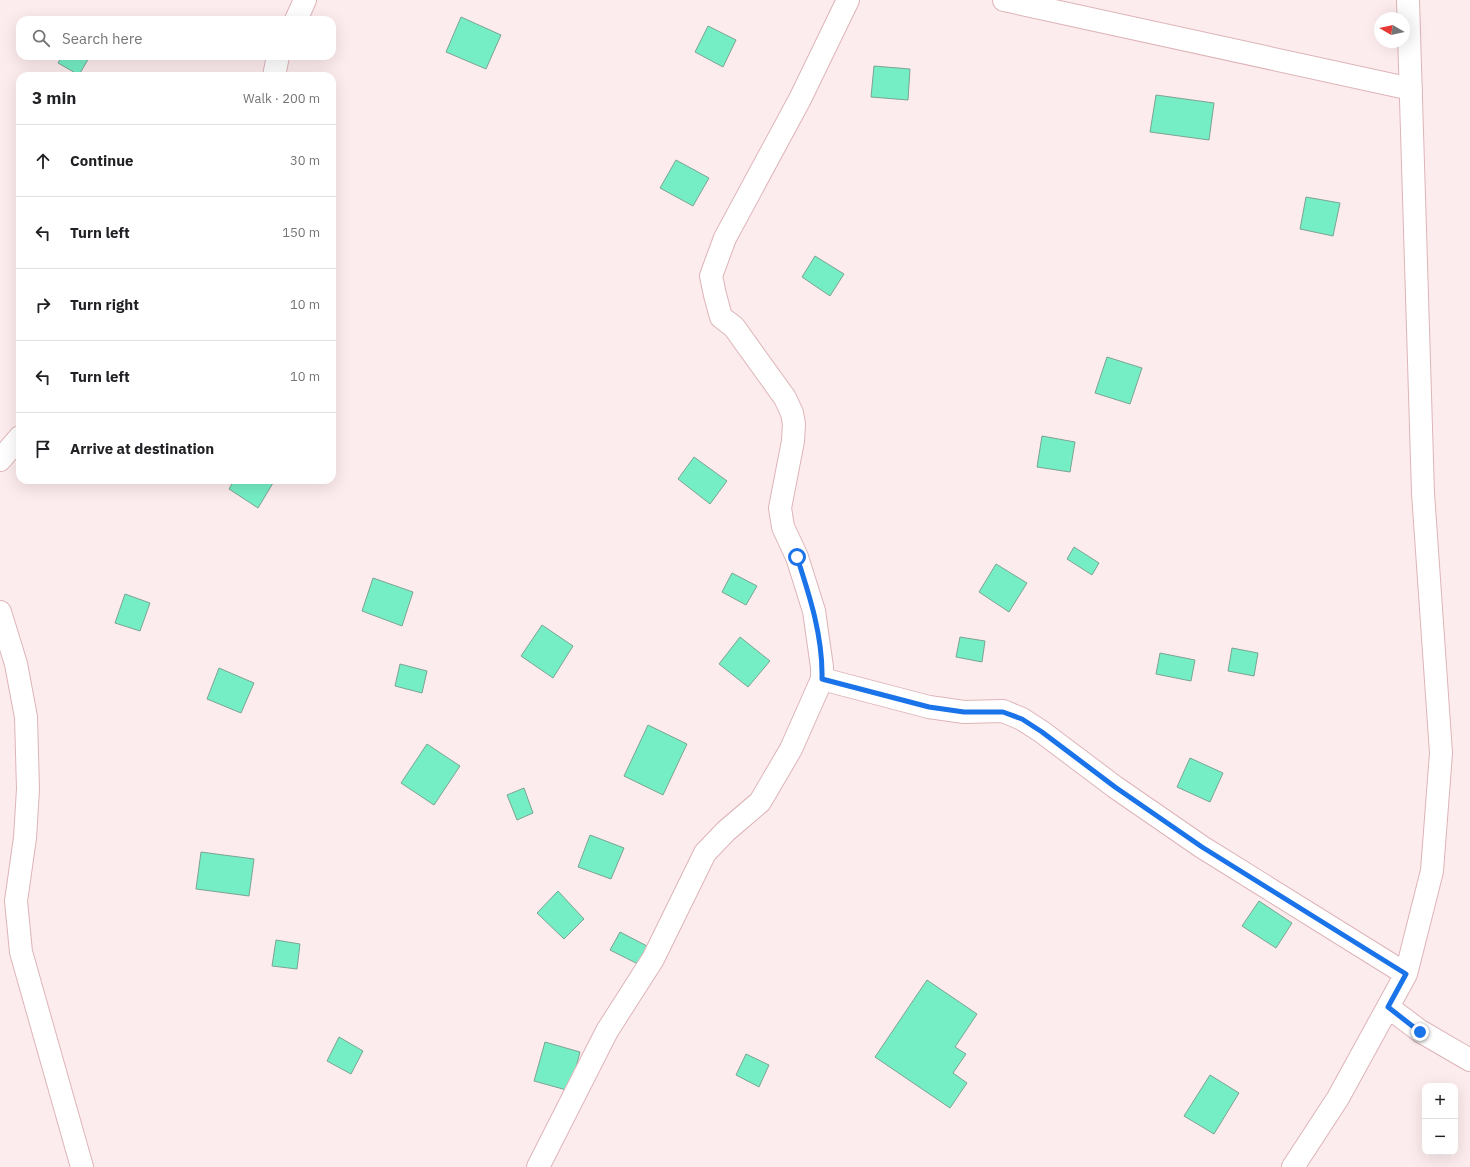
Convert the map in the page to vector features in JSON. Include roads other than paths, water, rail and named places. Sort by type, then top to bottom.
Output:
[{"type":"street","points":[[298,16],[305,0]]},
{"type":"street","points":[[538,1167],[607,1031],[653,959],[705,853],[726,831],[760,802],[791,749],[822,679],[822,666],[814,611],[797,557],[783,527],[780,508],[793,441],[794,424],[792,413],[785,398],[734,327],[721,317],[711,276],[725,238],[800,99],[848,0]]},
{"type":"street","points":[[1004,0],[1411,89]]},
{"type":"street","points":[[1293,1167],[1338,1098],[1406,974],[1432,871],[1441,753],[1423,493],[1408,0]]},
{"type":"street","points":[[275,72],[277,60]]},
{"type":"street","points":[[0,460],[16,442]]},
{"type":"street","points":[[0,612],[16,664],[26,717],[28,789],[26,838],[16,901],[22,952],[82,1167]]},
{"type":"street","points":[[822,679],[929,707],[964,712],[1003,712],[1022,719],[1042,732],[1115,787],[1202,847],[1406,974]]},
{"type":"street","points":[[1388,1007],[1420,1032],[1470,1060]]}]
